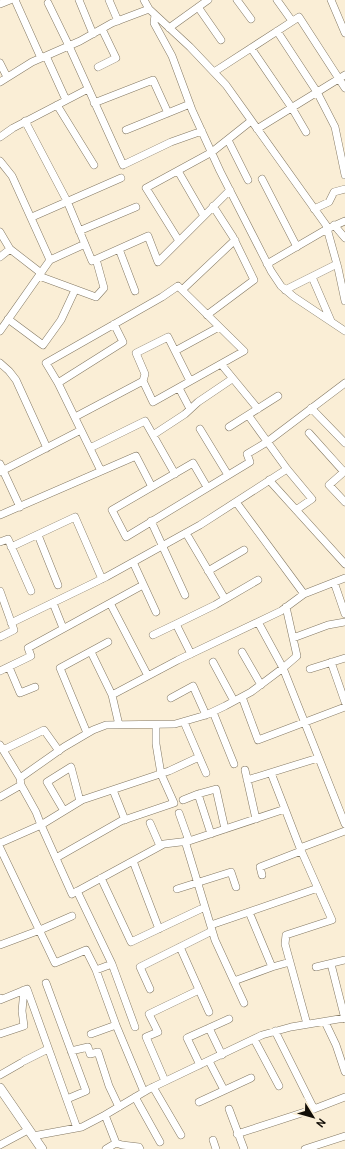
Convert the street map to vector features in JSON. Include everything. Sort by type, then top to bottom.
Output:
[{"type":"main road","points":[[0,1088],[42,1149]]},
{"type":"street","points":[[0,4],[10,0]]},
{"type":"street","points":[[16,0],[43,57],[66,100]]},
{"type":"street","points":[[79,0],[93,34]]},
{"type":"street","points":[[109,0],[118,21]]},
{"type":"street","points":[[144,0],[149,10],[190,47],[226,85],[326,225],[345,238]]},
{"type":"street","points":[[169,28],[208,0]]},
{"type":"street","points":[[237,0],[251,19]]},
{"type":"street","points":[[277,0],[292,21]]},
{"type":"street","points":[[333,0],[345,33]]},
{"type":"street","points":[[48,3],[123,165],[171,142],[202,131]]},
{"type":"street","points":[[198,7],[221,40]]},
{"type":"street","points":[[0,82],[32,62],[69,46],[118,21],[149,10]]},
{"type":"street","points":[[155,15],[154,23],[172,56],[202,131],[267,264],[285,290],[345,331]]},
{"type":"street","points":[[214,72],[299,17],[342,77],[345,88]]},
{"type":"street","points":[[98,67],[116,58],[102,29]]},
{"type":"street","points":[[277,31],[317,92],[335,127],[345,174]]},
{"type":"street","points":[[251,48],[292,108],[306,132]]},
{"type":"street","points":[[0,63],[7,77]]},
{"type":"street","points":[[257,129],[342,77]]},
{"type":"street","points":[[94,103],[153,80],[168,113]]},
{"type":"street","points":[[0,137],[25,121],[88,89]]},
{"type":"street","points":[[126,130],[190,104]]},
{"type":"street","points":[[57,105],[94,165]]},
{"type":"street","points":[[179,241],[146,188],[212,152],[251,120]]},
{"type":"street","points":[[25,121],[67,201],[92,261],[148,236],[158,262],[230,190]]},
{"type":"street","points":[[228,140],[248,180]]},
{"type":"street","points":[[0,161],[12,176],[32,217],[50,260]]},
{"type":"street","points":[[178,171],[204,216]]},
{"type":"street","points":[[32,217],[121,178]]},
{"type":"street","points":[[262,179],[296,247]]},
{"type":"street","points":[[314,209],[329,202],[334,192],[345,189]]},
{"type":"street","points":[[207,315],[254,280],[235,240],[214,206]]},
{"type":"street","points":[[79,231],[136,207]]},
{"type":"street","points":[[267,264],[330,227],[345,221]]},
{"type":"street","points":[[330,227],[345,301]]},
{"type":"street","points":[[0,232],[10,249],[40,275],[96,297],[104,288],[96,259]]},
{"type":"street","points":[[182,290],[235,240]]},
{"type":"street","points":[[0,331],[50,260],[85,244]]},
{"type":"street","points":[[0,257],[10,249]]},
{"type":"street","points":[[119,249],[135,291]]},
{"type":"street","points":[[285,290],[337,264]]},
{"type":"street","points":[[312,277],[331,322]]},
{"type":"street","points":[[101,471],[58,383],[46,363],[162,297],[178,286],[244,351],[154,402],[142,381]]},
{"type":"street","points":[[8,319],[43,345],[61,320],[76,290]]},
{"type":"street","points":[[58,383],[124,342],[114,324]]},
{"type":"street","points":[[175,351],[219,327]]},
{"type":"street","points":[[75,417],[142,381],[145,374],[136,353],[168,337],[190,381]]},
{"type":"street","points":[[0,363],[16,380],[46,448]]},
{"type":"street","points":[[221,364],[258,409]]},
{"type":"street","points":[[153,435],[232,378]]},
{"type":"street","points":[[207,487],[194,463],[112,510],[126,537],[250,462],[248,454],[267,442],[345,383]]},
{"type":"street","points":[[178,388],[190,409]]},
{"type":"street","points":[[229,427],[278,396]]},
{"type":"street","points":[[312,408],[345,442]]},
{"type":"street","points":[[248,415],[286,469],[312,498],[296,510]]},
{"type":"street","points":[[90,448],[145,421],[175,474]]},
{"type":"street","points":[[200,429],[228,475]]},
{"type":"street","points":[[20,506],[1,468],[46,448],[81,430]]},
{"type":"street","points":[[309,433],[344,471],[329,485],[345,502]]},
{"type":"street","points":[[0,515],[136,456],[152,487]]},
{"type":"street","points":[[11,623],[102,579],[186,533],[286,469]]},
{"type":"street","points":[[269,480],[345,564]]},
{"type":"street","points":[[236,502],[304,594]]},
{"type":"street","points":[[11,547],[75,517],[102,579]]},
{"type":"street","points":[[151,522],[185,595]]},
{"type":"street","points":[[186,533],[225,600]]},
{"type":"street","points":[[38,535],[58,585]]},
{"type":"street","points":[[0,542],[8,539],[31,591]]},
{"type":"street","points":[[208,571],[244,550]]},
{"type":"street","points":[[134,562],[156,612]]},
{"type":"street","points":[[112,695],[191,654],[280,611],[304,594],[345,578]]},
{"type":"street","points":[[153,634],[225,600],[258,580]]},
{"type":"street","points":[[334,582],[345,614]]},
{"type":"street","points":[[0,671],[31,656],[28,648],[143,585]]},
{"type":"street","points":[[0,592],[14,630],[0,637]]},
{"type":"street","points":[[52,603],[63,628]]},
{"type":"street","points":[[110,603],[148,676]]},
{"type":"street","points":[[0,796],[21,782],[59,751],[92,730],[106,725],[156,725],[184,722],[213,712],[261,685],[297,656],[286,606]]},
{"type":"street","points":[[258,622],[283,668],[345,824]]},
{"type":"street","points":[[293,638],[328,625],[345,622]]},
{"type":"street","points":[[176,624],[191,654]]},
{"type":"street","points":[[86,733],[60,668],[108,642]]},
{"type":"street","points":[[91,652],[112,695],[119,725]]},
{"type":"street","points":[[242,652],[261,685]]},
{"type":"street","points":[[310,669],[345,658]]},
{"type":"street","points":[[213,662],[234,701]]},
{"type":"street","points":[[332,662],[345,702]]},
{"type":"street","points":[[9,667],[20,692],[35,687]]},
{"type":"street","points":[[171,698],[193,686],[206,715]]},
{"type":"street","points":[[242,697],[258,740],[345,707]]},
{"type":"street","points":[[213,712],[234,764]]},
{"type":"street","points":[[184,722],[206,773]]},
{"type":"street","points":[[56,858],[125,820],[174,803],[161,774],[156,744],[156,725]]},
{"type":"street","points":[[59,751],[44,730],[1,747],[36,812],[72,894],[164,844],[187,841],[285,809]]},
{"type":"street","points":[[0,843],[41,825],[80,801],[161,774],[199,757]]},
{"type":"street","points":[[247,780],[318,758]]},
{"type":"street","points":[[64,811],[47,782],[71,767],[80,801]]},
{"type":"street","points":[[245,770],[256,819]]},
{"type":"street","points":[[271,773],[301,850],[332,920],[286,935],[286,944],[290,962],[307,1024]]},
{"type":"street","points":[[183,800],[216,789],[225,829]]},
{"type":"street","points":[[113,790],[125,820]]},
{"type":"street","points":[[198,794],[211,834]]},
{"type":"street","points":[[179,813],[197,882],[215,940],[244,1003]]},
{"type":"street","points":[[150,824],[160,846]]},
{"type":"street","points":[[262,875],[260,867],[345,831]]},
{"type":"street","points":[[0,848],[55,963],[86,950],[96,970],[116,1025],[144,1092]]},
{"type":"street","points":[[133,861],[159,929]]},
{"type":"street","points":[[177,889],[231,872],[236,887]]},
{"type":"street","points":[[102,878],[131,942],[205,907]]},
{"type":"street","points":[[150,989],[140,967],[180,947],[211,928],[249,912],[318,888]]},
{"type":"street","points":[[77,891],[112,964],[135,1027]]},
{"type":"street","points":[[249,912],[272,967]]},
{"type":"street","points":[[0,945],[72,916]]},
{"type":"street","points":[[180,947],[209,1012]]},
{"type":"street","points":[[316,967],[345,960]]},
{"type":"street","points":[[234,981],[290,962]]},
{"type":"street","points":[[96,970],[112,964]]},
{"type":"street","points":[[3,1146],[31,1133],[77,1128],[105,1115],[165,1081],[274,1031],[345,1018],[330,964]]},
{"type":"street","points":[[46,983],[86,1091],[67,1099]]},
{"type":"street","points":[[0,998],[0,1000],[27,989],[77,1128]]},
{"type":"street","points":[[0,1034],[24,1026],[22,1011],[24,990]]},
{"type":"street","points":[[165,1081],[146,1037],[158,1032],[149,1014],[199,990]]},
{"type":"street","points":[[200,1065],[187,1038],[229,1019]]},
{"type":"street","points":[[325,1022],[336,1045],[345,1072]]},
{"type":"street","points":[[91,1034],[116,1025]]},
{"type":"street","points":[[209,1028],[222,1055]]},
{"type":"street","points":[[274,1031],[314,1109]]},
{"type":"street","points":[[254,1039],[279,1086]]},
{"type":"street","points":[[336,1045],[345,1043]]},
{"type":"street","points":[[71,1051],[88,1047],[90,1054],[98,1052],[109,1086],[119,1107]]},
{"type":"street","points":[[0,1075],[48,1049]]},
{"type":"street","points":[[209,1061],[224,1090]]},
{"type":"street","points":[[199,1102],[251,1078]]},
{"type":"street","points":[[153,1087],[181,1135]]},
{"type":"street","points":[[135,1097],[160,1142]]},
{"type":"street","points":[[237,1134],[314,1109],[345,1097]]},
{"type":"street","points":[[229,1109],[237,1134],[244,1149]]},
{"type":"street","points":[[105,1115],[116,1143]]},
{"type":"street","points":[[309,1148],[345,1136]]},
{"type":"street","points":[[213,1140],[216,1149]]},
{"type":"street","points":[[106,1149],[116,1143],[139,1147],[140,1149]]}]
